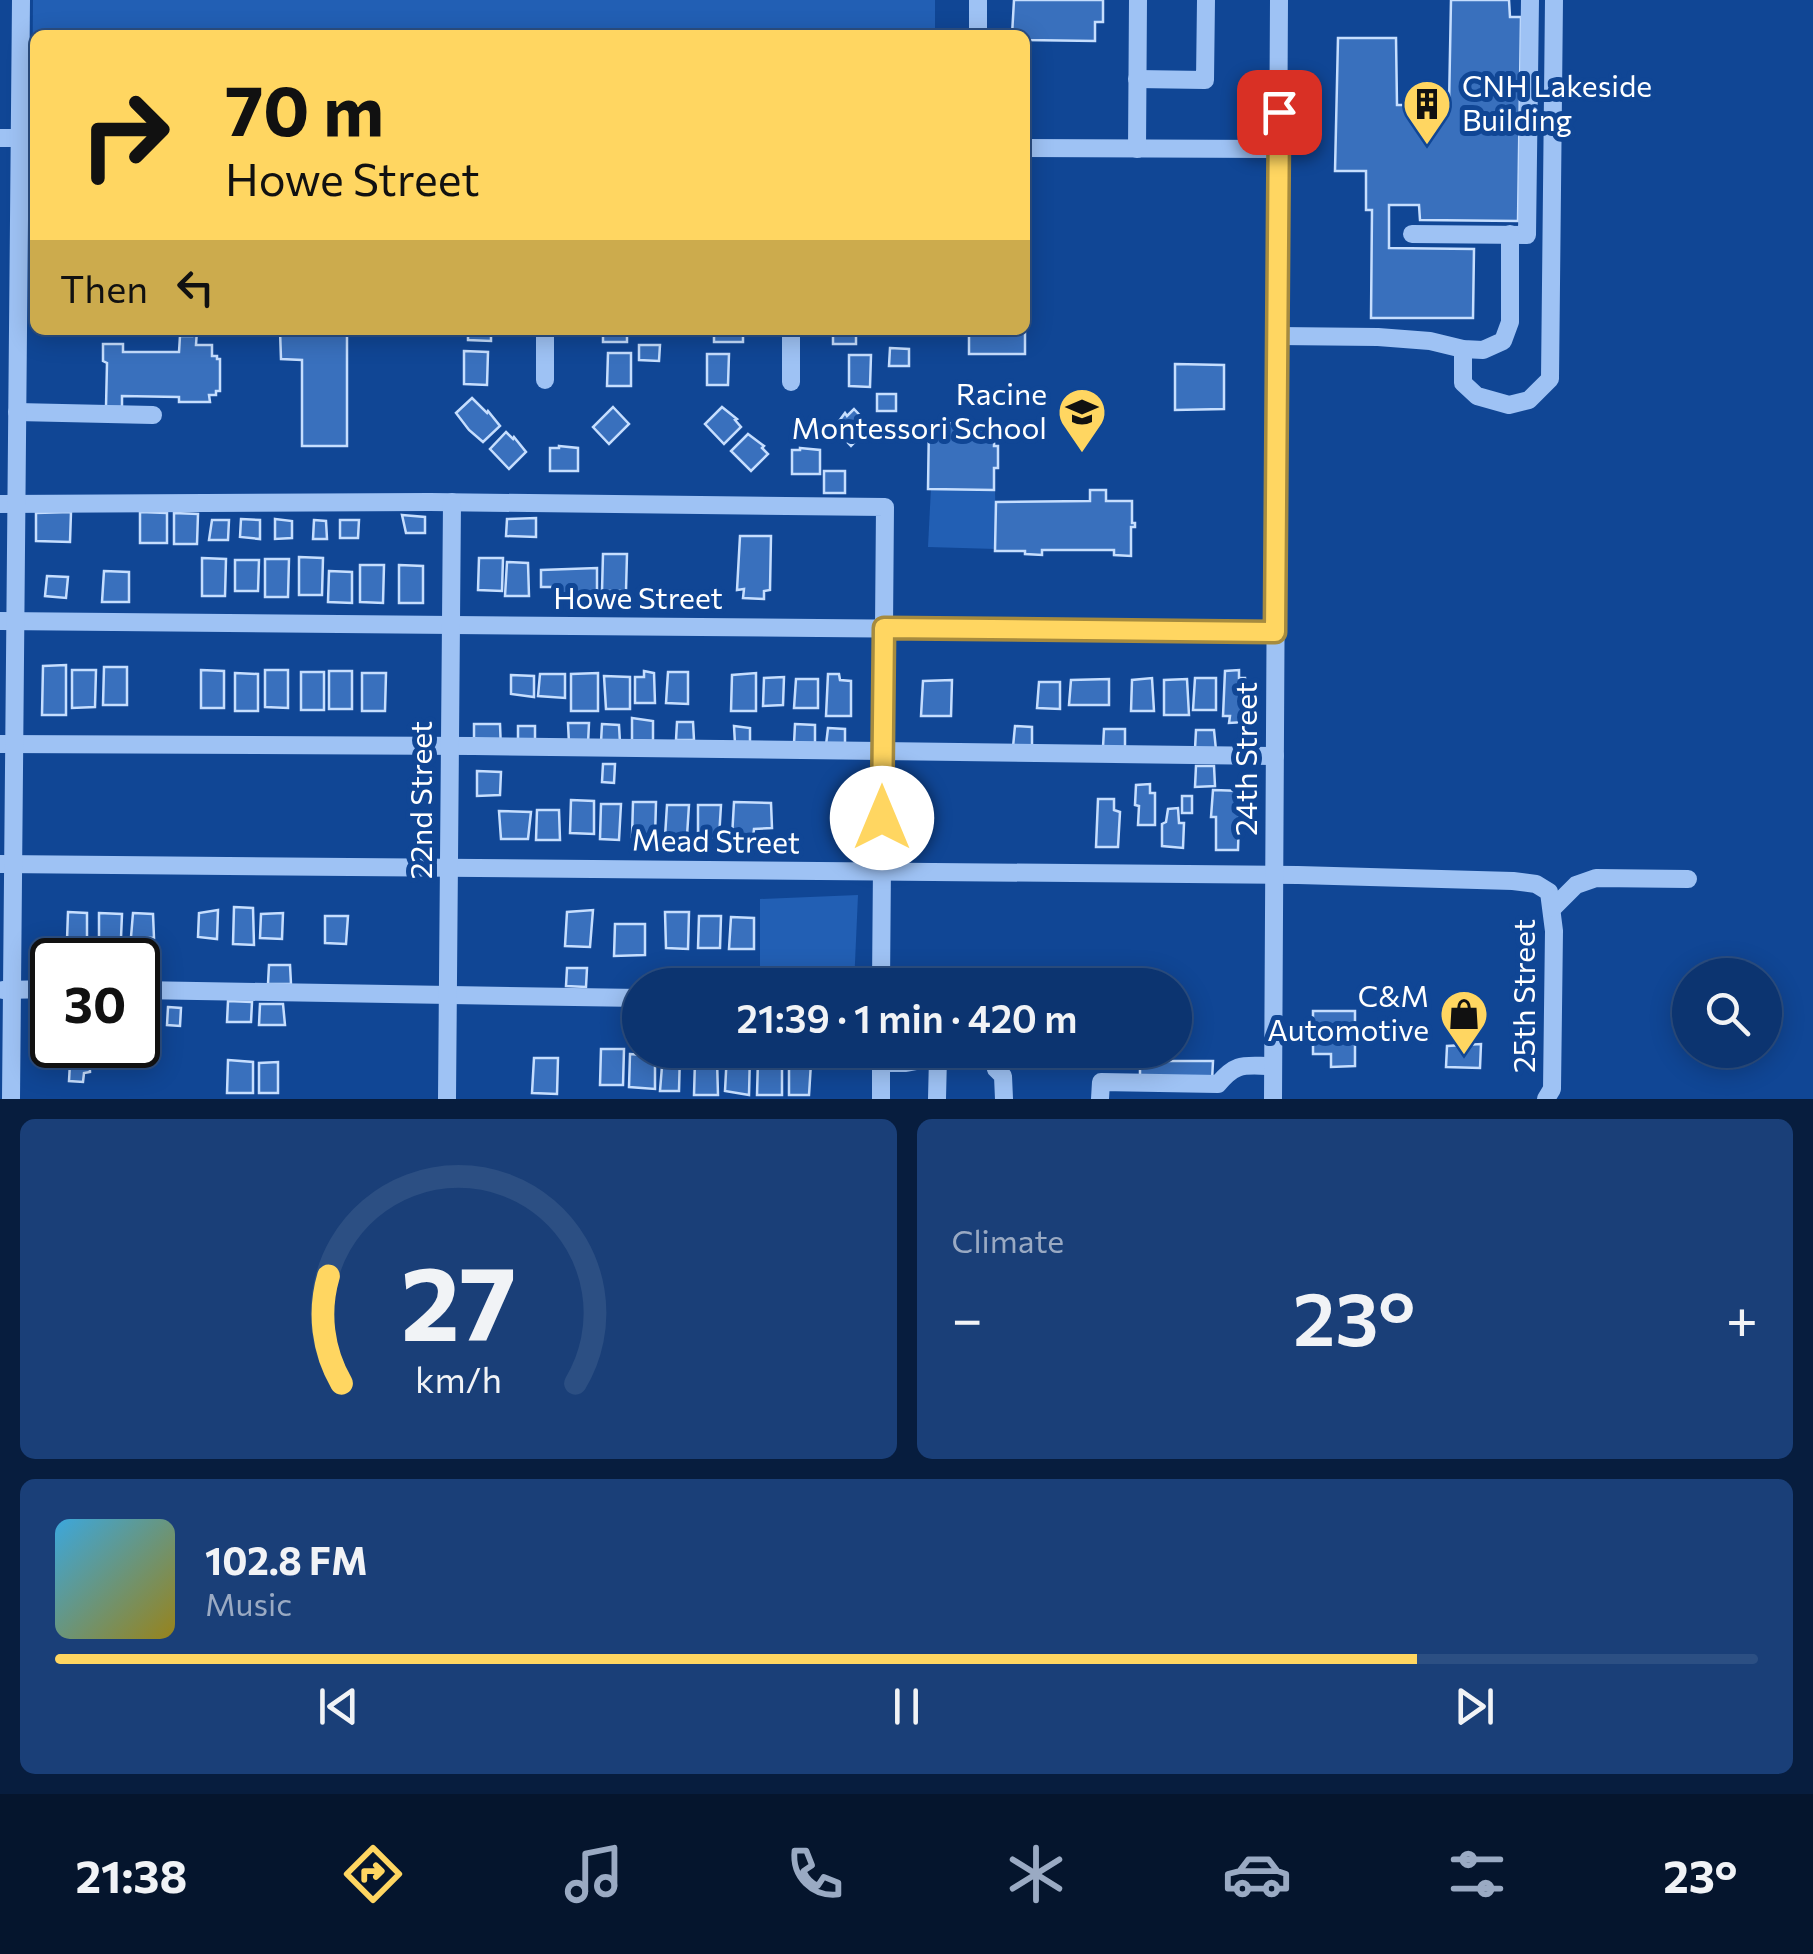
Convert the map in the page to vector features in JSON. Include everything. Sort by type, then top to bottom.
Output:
[{"type":"street","points":[[11,1099],[6,990],[8,504],[17,412],[9,378],[9,263],[28,138],[21,0]]},
{"type":"street","points":[[978,0],[978,30]]},
{"type":"street","points":[[1137,148],[1138,0]]},
{"type":"street","points":[[1137,79],[1205,80],[1206,0]]},
{"type":"street","name":"24th Street","points":[[1273,1099],[1280,0]]},
{"type":"street","points":[[1412,234],[1527,235],[1530,0]]},
{"type":"street","points":[[1463,349],[1463,383],[1477,396],[1509,404],[1529,400],[1550,379],[1554,0]]},
{"type":"street","points":[[0,23],[21,24]]},
{"type":"street","points":[[0,138],[28,138]]},
{"type":"street","points":[[1030,148],[1279,149]]},
{"type":"street","points":[[1278,336],[1430,340],[1483,350],[1503,342],[1510,322],[1510,234]]},
{"type":"street","points":[[545,335],[545,380]]},
{"type":"street","points":[[790,382],[791,335]]},
{"type":"street","points":[[17,412],[153,416]]},
{"type":"street","points":[[8,504],[452,502],[885,507],[882,968]]},
{"type":"street","name":"22nd Street","points":[[447,1099],[452,502]]},
{"type":"street","name":"Howe Street","points":[[8,621],[1275,632]]},
{"type":"street","points":[[7,744],[1275,756]]},
{"type":"street","name":"Mead Street","points":[[6,864],[1274,875],[1513,881],[1536,884],[1551,900]]},
{"type":"street","points":[[1551,900],[1596,878],[1688,879]]},
{"type":"street","name":"25th Street","points":[[1551,900],[1551,1096]]},
{"type":"street","points":[[160,990],[622,998]]},
{"type":"street","points":[[1100,1099],[1100,1082],[1218,1091],[1229,1070],[1273,1066]]},
{"type":"street","points":[[880,1099],[881,1068]]},
{"type":"street","points":[[937,1099],[938,1068]]},
{"type":"street","points":[[996,1068],[1003,1076],[1004,1099]]},
{"type":"shaded area","points":[[33,0],[935,0],[935,30],[33,30]]},
{"type":"shaded area","points":[[931,488],[995,490],[996,549],[928,547]]},
{"type":"shaded area","points":[[858,895],[855,968],[760,968],[760,899]]},
{"type":"building","points":[[1014,0],[1103,0],[1103,22],[1095,22],[1095,41],[1030,40],[1030,30],[1012,30]]},
{"type":"building","name":"CNH Lakeside Building","points":[[1451,0],[1509,0],[1510,17],[1521,17],[1518,221],[1420,220],[1419,205],[1389,205],[1389,248],[1474,249],[1473,318],[1371,318],[1372,210],[1366,210],[1366,171],[1335,171],[1338,38],[1396,38],[1397,105],[1412,105],[1412,121],[1437,122],[1438,105],[1449,106]]},
{"type":"building","points":[[197,335],[196,345],[212,345],[212,356],[220,359],[220,391],[209,395],[210,402],[122,396],[122,407],[106,407],[107,363],[103,361],[103,344],[123,344],[123,352],[179,352],[180,336]]},
{"type":"building","points":[[280,335],[347,335],[347,446],[302,446],[302,360],[281,359]]},
{"type":"building","points":[[468,335],[491,335],[491,341],[468,340]]},
{"type":"building","points":[[603,335],[627,335],[627,342],[603,342]]},
{"type":"building","points":[[714,335],[743,335],[743,342],[714,342]]},
{"type":"building","points":[[833,335],[856,335],[856,344],[833,344]]},
{"type":"building","points":[[969,335],[1025,335],[1025,354],[969,354]]},
{"type":"building","points":[[639,345],[660,345],[659,361],[639,360]]},
{"type":"building","points":[[890,348],[909,349],[909,366],[889,366]]},
{"type":"building","points":[[464,351],[488,352],[487,385],[464,384]]},
{"type":"building","points":[[608,353],[631,353],[631,386],[607,386]]},
{"type":"building","points":[[707,354],[729,354],[728,385],[707,385]]},
{"type":"building","points":[[849,355],[871,355],[870,387],[849,386]]},
{"type":"building","points":[[1175,364],[1224,365],[1224,409],[1175,410]]},
{"type":"building","points":[[877,394],[896,394],[896,411],[877,411]]},
{"type":"building","points":[[472,398],[500,426],[483,442],[456,413]]},
{"type":"building","points":[[613,407],[629,424],[609,444],[593,427]]},
{"type":"building","points":[[722,407],[741,427],[724,444],[705,424]]},
{"type":"building","points":[[854,409],[870,426],[851,446],[834,428],[845,413],[847,416]]},
{"type":"building","points":[[929,423],[995,424],[998,468],[994,468],[994,490],[928,489]]},
{"type":"building","points":[[506,432],[526,452],[509,469],[490,449]]},
{"type":"building","points":[[748,434],[768,454],[751,471],[731,451]]},
{"type":"building","points":[[550,448],[578,448],[578,471],[550,471]]},
{"type":"building","points":[[792,450],[820,450],[820,474],[792,474]]},
{"type":"building","points":[[824,471],[845,471],[845,493],[824,493]]},
{"type":"building","points":[[1090,490],[1106,490],[1106,501],[1132,501],[1135,527],[1131,527],[1131,556],[1114,555],[1114,550],[1042,550],[1042,555],[995,551],[996,502],[1090,501]]},
{"type":"building","points":[[71,512],[70,542],[36,541],[36,513]]},
{"type":"building","points":[[140,512],[167,513],[167,543],[140,543]]},
{"type":"building","points":[[174,513],[198,514],[197,544],[174,544]]},
{"type":"building","points":[[402,515],[425,517],[425,533],[406,533]]},
{"type":"building","points":[[536,518],[536,537],[506,536],[507,519]]},
{"type":"building","points":[[241,519],[260,520],[260,539],[240,537]]},
{"type":"building","points":[[275,519],[292,521],[292,538],[275,539]]},
{"type":"building","points":[[212,520],[229,520],[228,540],[209,540]]},
{"type":"building","points":[[314,520],[326,521],[327,539],[313,539]]},
{"type":"building","points":[[340,520],[359,520],[358,538],[340,538]]},
{"type":"building","points":[[740,536],[771,536],[770,590],[764,591],[764,599],[743,598],[744,589],[737,590]]},
{"type":"building","points":[[603,554],[627,554],[626,591],[602,591]]},
{"type":"building","points":[[299,557],[323,558],[322,595],[299,595]]},
{"type":"building","points":[[202,558],[226,559],[225,596],[202,596]]},
{"type":"building","points":[[479,558],[503,558],[502,591],[478,590]]},
{"type":"building","points":[[265,559],[289,559],[288,597],[265,597]]},
{"type":"building","points":[[235,560],[259,560],[258,591],[235,591]]},
{"type":"building","points":[[507,562],[528,563],[529,596],[505,596]]},
{"type":"building","points":[[360,565],[384,565],[383,603],[360,602]]},
{"type":"building","points":[[399,565],[423,566],[423,603],[399,603]]},
{"type":"building","points":[[597,568],[597,594],[556,593],[556,587],[541,587],[541,570]]},
{"type":"building","points":[[104,571],[129,572],[129,602],[102,602]]},
{"type":"building","points":[[329,571],[352,572],[352,603],[328,602]]},
{"type":"building","points":[[47,576],[68,577],[66,598],[45,596]]},
{"type":"building","points":[[66,665],[66,715],[42,715],[43,666]]},
{"type":"building","points":[[104,667],[127,667],[127,705],[103,705]]},
{"type":"building","points":[[72,670],[96,670],[95,707],[72,708]]},
{"type":"building","points":[[201,670],[224,671],[224,708],[201,708]]},
{"type":"building","points":[[265,670],[288,670],[288,708],[265,707]]},
{"type":"building","points":[[1239,670],[1239,678],[1245,678],[1245,722],[1229,723],[1230,716],[1223,716],[1225,671]]},
{"type":"building","points":[[329,671],[352,671],[352,709],[329,709]]},
{"type":"building","points":[[644,671],[654,673],[655,703],[635,703],[635,677],[644,677]]},
{"type":"building","points":[[301,672],[324,672],[324,710],[301,710]]},
{"type":"building","points":[[668,672],[688,672],[688,704],[666,703]]},
{"type":"building","points":[[235,673],[258,674],[258,711],[235,711]]},
{"type":"building","points":[[362,673],[386,673],[385,711],[362,711]]},
{"type":"building","points":[[598,673],[598,711],[571,711],[571,674]]},
{"type":"building","points":[[756,673],[756,711],[731,711],[732,675]]},
{"type":"building","points":[[540,674],[565,674],[565,698],[538,696]]},
{"type":"building","points":[[828,674],[839,674],[840,680],[851,681],[851,716],[826,716]]},
{"type":"building","points":[[511,675],[534,676],[534,697],[511,694]]},
{"type":"building","points":[[604,676],[630,677],[630,709],[606,709]]},
{"type":"building","points":[[784,677],[783,705],[763,706],[764,678]]},
{"type":"building","points":[[1152,678],[1154,711],[1131,711],[1132,680]]},
{"type":"building","points":[[1195,678],[1216,678],[1216,710],[1193,710]]},
{"type":"building","points":[[796,679],[818,679],[818,708],[794,708]]},
{"type":"building","points":[[1109,679],[1109,705],[1069,705],[1071,680]]},
{"type":"building","points":[[1187,679],[1189,715],[1164,715],[1164,680]]},
{"type":"building","points":[[952,680],[951,716],[921,716],[923,681]]},
{"type":"building","points":[[1039,682],[1060,682],[1060,709],[1037,708]]},
{"type":"building","points":[[632,718],[653,721],[653,741],[632,740]]},
{"type":"building","points":[[677,722],[693,722],[694,740],[676,740]]},
{"type":"building","points":[[568,723],[589,723],[588,744],[569,744]]},
{"type":"building","points":[[474,724],[500,724],[501,750],[474,746]]},
{"type":"building","points":[[602,724],[619,725],[620,743],[601,742]]},
{"type":"building","points":[[795,724],[815,725],[815,744],[794,744]]},
{"type":"building","points":[[518,726],[535,726],[535,743],[518,743]]},
{"type":"building","points":[[734,726],[750,728],[750,744],[735,744]]},
{"type":"building","points":[[1015,726],[1032,727],[1032,747],[1013,747]]},
{"type":"building","points":[[828,728],[845,729],[845,745],[826,745]]},
{"type":"building","points":[[1104,729],[1125,729],[1125,748],[1103,747]]},
{"type":"building","points":[[1196,730],[1214,730],[1216,750],[1195,749]]},
{"type":"building","points":[[603,764],[615,764],[614,783],[602,782]]},
{"type":"building","points":[[1196,766],[1214,766],[1215,786],[1195,787]]},
{"type":"building","points":[[477,771],[501,772],[500,795],[477,796]]},
{"type":"building","points":[[1150,784],[1150,793],[1155,793],[1155,825],[1138,825],[1136,785]]},
{"type":"building","points":[[1213,790],[1243,791],[1238,850],[1216,850],[1216,817],[1211,817]]},
{"type":"building","points":[[1182,796],[1192,796],[1192,813],[1182,813]]},
{"type":"building","points":[[1098,799],[1114,799],[1114,810],[1120,812],[1118,847],[1096,847]]},
{"type":"building","points":[[571,800],[594,801],[594,834],[570,833]]},
{"type":"building","points":[[633,802],[656,802],[655,838],[632,837]]},
{"type":"building","points":[[734,802],[771,803],[772,828],[754,829],[753,838],[732,837]]},
{"type":"building","points":[[601,804],[621,804],[619,840],[600,839]]},
{"type":"building","points":[[667,805],[689,805],[687,836],[665,837]]},
{"type":"building","points":[[698,805],[721,805],[719,838],[698,837]]},
{"type":"building","points":[[1178,808],[1179,823],[1184,823],[1183,848],[1162,846],[1162,824],[1168,809]]},
{"type":"building","points":[[537,810],[559,810],[560,840],[536,840]]},
{"type":"building","points":[[499,811],[531,812],[528,839],[501,839]]},
{"type":"building","points":[[234,907],[253,908],[254,945],[233,944]]},
{"type":"building","points":[[218,910],[217,939],[198,937],[199,913]]},
{"type":"building","points":[[593,910],[590,947],[565,946],[567,912]]},
{"type":"building","points":[[68,912],[87,913],[87,938],[67,938]]},
{"type":"building","points":[[665,912],[689,912],[688,949],[666,948]]},
{"type":"building","points":[[99,913],[122,914],[121,938],[99,937]]},
{"type":"building","points":[[133,913],[153,914],[154,938],[131,937]]},
{"type":"building","points":[[283,913],[282,939],[260,938],[261,914]]},
{"type":"building","points":[[325,916],[348,916],[346,944],[325,943]]},
{"type":"building","points":[[699,916],[721,916],[720,948],[698,948]]},
{"type":"building","points":[[731,917],[754,918],[754,949],[729,949]]},
{"type":"building","points":[[615,924],[645,924],[645,955],[614,956]]},
{"type":"building","points":[[269,965],[290,965],[291,984],[268,984]]},
{"type":"building","points":[[567,968],[587,968],[586,987],[566,986]]},
{"type":"building","points":[[228,1001],[252,1002],[251,1022],[227,1022]]},
{"type":"building","points":[[260,1004],[283,1004],[285,1025],[259,1025]]},
{"type":"building","points":[[168,1007],[181,1008],[180,1026],[167,1025]]},
{"type":"building","points":[[1313,1011],[1355,1011],[1355,1066],[1331,1067],[1331,1054],[1313,1054]]},
{"type":"building","name":"C&M Automotive","points":[[1481,1044],[1480,1068],[1446,1067],[1447,1046]]},
{"type":"building","points":[[601,1049],[622,1049],[623,1085],[600,1085]]},
{"type":"building","points":[[534,1058],[558,1058],[557,1094],[532,1093]]},
{"type":"building","points":[[228,1060],[253,1062],[253,1093],[227,1093]]},
{"type":"building","points":[[1192,1061],[1213,1061],[1212,1081],[1140,1081],[1140,1068],[1192,1068]]},
{"type":"building","points":[[278,1062],[278,1093],[259,1093],[259,1063]]},
{"type":"building","points":[[70,1068],[90,1068],[90,1072],[84,1073],[83,1082],[69,1081]]},
{"type":"building","points":[[630,1068],[655,1068],[655,1089],[629,1087]]},
{"type":"building","points":[[662,1068],[680,1068],[679,1091],[660,1091]]},
{"type":"building","points":[[695,1068],[717,1068],[718,1095],[694,1095]]},
{"type":"building","points":[[726,1068],[750,1068],[749,1095],[725,1091]]},
{"type":"building","points":[[758,1068],[782,1068],[782,1095],[757,1095]]},
{"type":"building","points":[[789,1068],[811,1068],[809,1095],[789,1095]]},
{"type":"place","name":"CNH Lakeside Building","points":[[1427,146]]},
{"type":"place","name":"Racine Montessori School","points":[[1082,454]]},
{"type":"place","name":"C&M Automotive","points":[[1464,1056]]},
{"type":"route","points":[[882,818],[884,628],[1275,632],[1279,112]]}]
